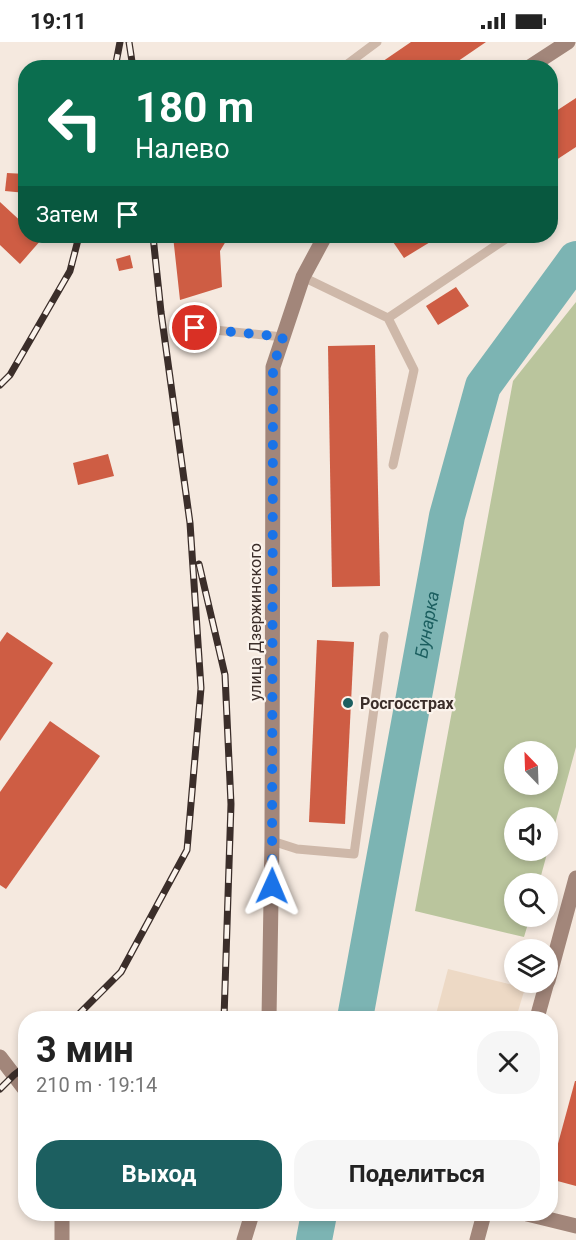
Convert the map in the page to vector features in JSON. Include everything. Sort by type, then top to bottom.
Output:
[{"type":"main road","points":[[540,60],[568,42]]},
{"type":"main road","name":"улица Дзержинского","points":[[270,1011],[273,367],[303,278],[322,243]]},
{"type":"main road","points":[[558,943],[576,878]]},
{"type":"main road","points":[[539,1011],[544,993]]},
{"type":"main road","points":[[0,1057],[18,1080]]},
{"type":"main road","points":[[62,1221],[62,1240]]},
{"type":"main road","points":[[244,1240],[250,1221]]},
{"type":"main road","points":[[477,1240],[481,1221]]},
{"type":"main road","points":[[556,1221],[576,1226]]},
{"type":"lane","points":[[353,60],[377,42]]},
{"type":"lane","points":[[388,318],[500,243]]},
{"type":"lane","points":[[303,278],[388,318],[414,370],[393,465]]},
{"type":"lane","points":[[195,328],[283,337]]},
{"type":"lane","points":[[272,841],[297,849],[354,854],[384,636]]},
{"type":"green space","points":[[576,302],[576,747],[558,813],[558,807],[504,807],[504,861],[545,861],[542,873],[504,873],[504,927],[527,927],[524,937],[415,911],[513,381]]},
{"type":"shaded area","points":[[448,969],[504,983],[504,993],[524,993],[518,1011],[437,1011]]},
{"type":"building","points":[[411,42],[486,42],[460,60],[385,60]]},
{"type":"building","points":[[576,98],[576,147],[558,159],[558,110]]},
{"type":"building","points":[[7,173],[18,174],[18,192],[5,191]]},
{"type":"building","points":[[0,202],[18,219],[18,243],[38,243],[20,264],[0,245]]},
{"type":"building","points":[[174,243],[225,243],[220,251],[222,287],[180,300]]},
{"type":"building","points":[[394,243],[429,243],[404,258]]},
{"type":"building","points":[[130,255],[133,268],[119,271],[116,259]]},
{"type":"building","points":[[456,287],[469,306],[438,325],[426,306]]},
{"type":"building","points":[[375,345],[380,586],[332,587],[328,346]]},
{"type":"building","points":[[108,454],[114,476],[78,485],[73,463]]},
{"type":"building","points":[[7,632],[53,663],[0,741],[0,642]]},
{"type":"building","points":[[317,640],[354,642],[345,824],[309,822]]},
{"type":"building","points":[[50,721],[100,756],[6,889],[0,885],[0,792]]},
{"type":"building","points":[[576,1081],[576,1186],[558,1181],[558,1144]]},
{"type":"waterway","name":"Бунарка","points":[[356,1011],[447,516],[483,386],[576,259]]},
{"type":"waterway","name":"Бунарка","points":[[314,1240],[318,1221]]},
{"type":"railway","points":[[117,60],[120,42]]},
{"type":"railway","points":[[129,42],[132,60]]},
{"type":"railway","points":[[0,385],[10,375],[70,271],[77,243]]},
{"type":"railway","points":[[82,1011],[121,972],[187,850],[201,688],[190,523],[154,243]]},
{"type":"railway","points":[[199,564],[225,675],[231,804],[224,1011]]},
{"type":"railway","points":[[0,1089],[18,1072]]},
{"type":"place","name":"Росгосстрах","points":[[348,703]]},
{"type":"route","points":[[195,328],[283,337],[273,367],[272,886]]}]
